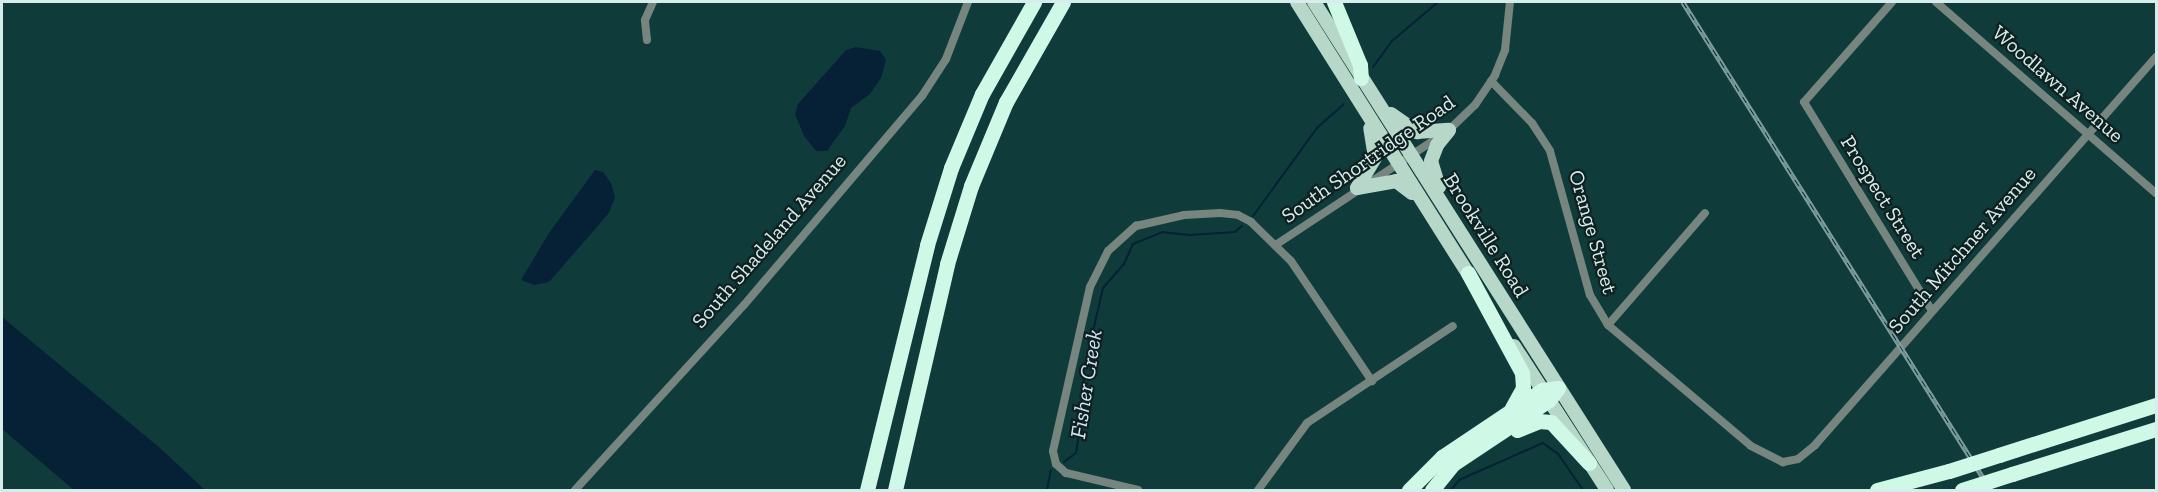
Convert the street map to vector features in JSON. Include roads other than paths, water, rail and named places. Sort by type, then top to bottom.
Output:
[{"type":"highway","points":[[867,490],[923,259],[951,168],[986,86],[1034,2]]},
{"type":"highway","points":[[895,490],[947,264],[971,186],[1006,102],[1063,2]]},
{"type":"highway","points":[[1334,2],[1360,65],[1362,78]]},
{"type":"highway","points":[[1467,273],[1522,373],[1521,395],[1507,413]]},
{"type":"highway","points":[[1409,490],[1442,457],[1507,413],[1558,388]]},
{"type":"highway","points":[[1432,490],[1453,464],[1546,395]]},
{"type":"highway","points":[[1883,489],[1949,471],[2157,405]]},
{"type":"highway","points":[[1453,464],[1539,421],[1558,426],[1589,463]]},
{"type":"highway","points":[[1962,490],[2157,429]]},
{"type":"main road","name":"Brookville Road","points":[[1297,2],[1365,111],[1449,216],[1624,490]]},
{"type":"main road","name":"Brookville Road","points":[[1314,2],[1380,106],[1427,208],[1607,490]]},
{"type":"main road","points":[[1380,106],[1411,130],[1449,130]]},
{"type":"main road","points":[[1357,188],[1376,158],[1376,142],[1365,111]]},
{"type":"main road","points":[[1449,130],[1437,145],[1431,161],[1449,216]]},
{"type":"main road","points":[[1357,188],[1396,181],[1427,208]]},
{"type":"street","points":[[647,40],[644,22],[653,2]]},
{"type":"street","name":"South Shadeland Avenue","points":[[574,490],[744,304],[918,102],[946,58],[968,2]]},
{"type":"street","name":"South Shortridge Road","points":[[1277,244],[1357,188],[1449,130],[1475,105],[1491,81],[1508,37],[1510,2]]},
{"type":"street","name":"Prospect Street","points":[[1892,2],[1804,102],[1932,311]]},
{"type":"street","name":"Woodlawn Avenue","points":[[1936,2],[2157,193]]},
{"type":"street","name":"South Mitchner Avenue","points":[[1790,462],[1815,445],[2157,57]]},
{"type":"street","name":"Orange Street","points":[[1491,81],[1532,123],[1550,151],[1590,295],[1608,325],[1751,446],[1770,459],[1790,462]]},
{"type":"street","points":[[1138,490],[1094,483],[1066,473],[1056,464],[1053,447],[1087,297],[1097,270],[1115,243],[1147,222],[1223,213],[1244,217],[1277,244],[1372,381]]},
{"type":"street","points":[[1608,325],[1705,213]]},
{"type":"street","points":[[1258,490],[1302,427],[1453,327]]},
{"type":"water","points":[[856,47],[880,51],[886,60],[881,78],[870,94],[851,108],[845,126],[827,151],[816,151],[804,136],[795,114],[798,104],[846,50]]},
{"type":"water","points":[[595,170],[603,172],[611,183],[615,197],[609,213],[549,282],[534,285],[521,280],[549,233]]},
{"type":"water","points":[[2,317],[160,448],[205,490],[74,490],[2,429]]},
{"type":"waterway","name":"Fisher Creek","points":[[1373,67],[1392,41],[1438,2]]},
{"type":"waterway","name":"Fisher Creek","points":[[1253,216],[1317,128],[1344,104]]},
{"type":"waterway","name":"Fisher Creek","points":[[1064,462],[1076,453],[1085,397],[1083,374],[1103,288],[1124,264],[1133,244],[1162,232],[1190,235],[1235,232],[1242,226]]},
{"type":"waterway","points":[[1451,490],[1459,480],[1543,443],[1558,454],[1583,490]]},
{"type":"waterway","name":"Fisher Creek","points":[[1047,490],[1051,470]]},
{"type":"railway","points":[[1683,2],[1991,490]]}]
